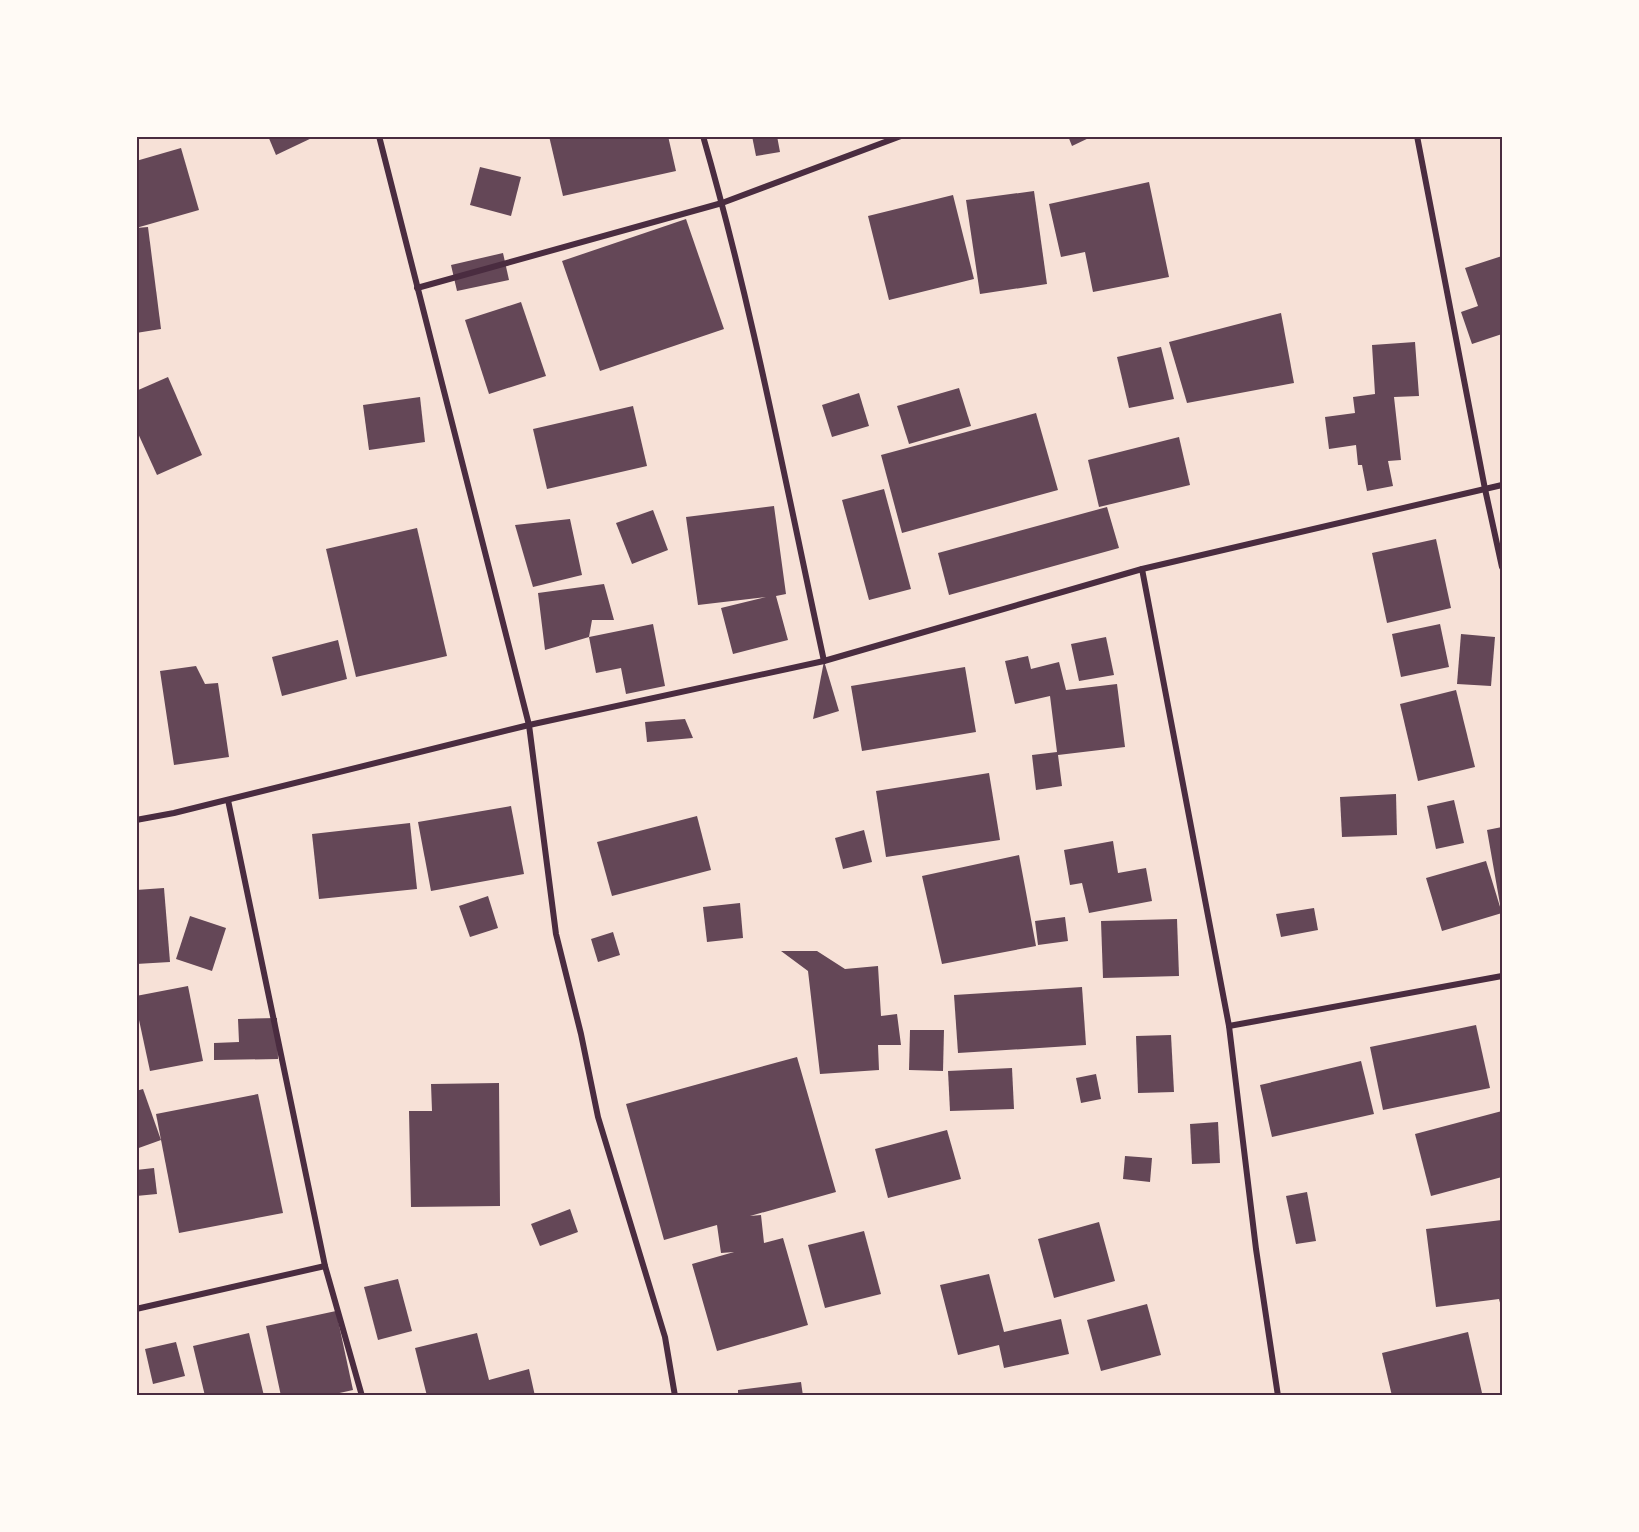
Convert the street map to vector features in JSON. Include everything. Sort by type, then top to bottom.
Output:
[{"type":"street","points":[[379,136],[529,725],[556,934],[581,1034],[598,1117],[665,1337],[675,1395]]},
{"type":"street","points":[[703,136],[722,203],[761,371],[824,661]]},
{"type":"street","points":[[417,288],[722,203],[901,136]]},
{"type":"street","points":[[1417,136],[1485,489],[1503,567]]},
{"type":"street","points":[[136,820],[228,800],[529,725],[824,661],[1142,569],[1503,485]]},
{"type":"street","points":[[1142,569],[1229,1026],[1256,1249],[1278,1395]]},
{"type":"street","points":[[228,800],[325,1266],[362,1395]]},
{"type":"street","points":[[1229,1026],[1503,976]]},
{"type":"street","points":[[136,1309],[325,1266]]},
{"type":"building","points":[[268,136],[316,136],[276,155]]},
{"type":"building","points":[[549,136],[668,136],[676,171],[563,196]]},
{"type":"building","points":[[752,136],[777,136],[780,152],[756,156]]},
{"type":"building","points":[[1068,136],[1093,136],[1072,146]]},
{"type":"building","points":[[181,148],[199,210],[136,228],[136,161]]},
{"type":"building","points":[[480,167],[521,177],[511,216],[470,205]]},
{"type":"building","points":[[1149,182],[1169,277],[1093,292],[1085,252],[1061,257],[1049,204]]},
{"type":"building","points":[[1034,191],[1047,284],[980,294],[966,200]]},
{"type":"building","points":[[953,195],[974,279],[889,300],[868,216]]},
{"type":"building","points":[[686,219],[724,329],[600,371],[562,261]]},
{"type":"building","points":[[148,227],[161,329],[136,333],[136,228]]},
{"type":"building","points":[[503,253],[509,280],[457,291],[451,265]]},
{"type":"building","points":[[1502,256],[1502,334],[1472,344],[1461,312],[1478,306],[1465,268]]},
{"type":"building","points":[[521,302],[546,376],[489,394],[465,320]]},
{"type":"building","points":[[1281,313],[1294,383],[1187,403],[1169,342]]},
{"type":"building","points":[[1415,342],[1419,396],[1394,397],[1401,460],[1388,461],[1393,486],[1367,491],[1362,465],[1358,465],[1356,445],[1329,449],[1325,417],[1355,413],[1353,397],[1375,394],[1372,345]]},
{"type":"building","points":[[1161,347],[1174,399],[1129,408],[1117,357]]},
{"type":"building","points":[[168,377],[202,455],[157,475],[136,429],[136,391]]},
{"type":"building","points":[[959,388],[971,426],[909,444],[897,406]]},
{"type":"building","points":[[859,393],[869,426],[832,437],[822,405]]},
{"type":"building","points":[[420,397],[425,442],[369,450],[363,405]]},
{"type":"building","points":[[633,406],[647,466],[547,489],[533,429]]},
{"type":"building","points":[[1036,413],[1058,490],[902,533],[881,455]]},
{"type":"building","points":[[1179,437],[1190,485],[1099,507],[1088,460]]},
{"type":"building","points":[[884,489],[911,589],[869,600],[842,500]]},
{"type":"building","points":[[774,506],[786,594],[776,596],[788,640],[733,654],[721,608],[766,597],[698,605],[686,517]]},
{"type":"building","points":[[1107,507],[1119,548],[949,595],[938,553]]},
{"type":"building","points":[[653,510],[668,550],[632,564],[616,523]]},
{"type":"building","points":[[570,519],[582,575],[533,587],[515,525]]},
{"type":"building","points":[[417,528],[447,656],[356,677],[326,549]]},
{"type":"building","points":[[1436,539],[1451,608],[1387,623],[1372,553]]},
{"type":"building","points":[[604,584],[614,620],[592,620],[589,637],[545,650],[538,593]]},
{"type":"building","points":[[653,624],[665,686],[626,694],[621,668],[596,673],[589,637]]},
{"type":"building","points":[[1440,624],[1449,667],[1401,677],[1392,634]]},
{"type":"building","points":[[1461,634],[1495,637],[1491,686],[1457,684]]},
{"type":"building","points":[[1106,637],[1114,675],[1079,681],[1071,644]]},
{"type":"building","points":[[338,640],[347,679],[282,696],[272,657]]},
{"type":"building","points":[[1028,656],[1031,669],[1059,662],[1066,690],[1117,684],[1125,747],[1058,755],[1062,786],[1036,790],[1032,755],[1057,752],[1050,696],[1015,704],[1005,661]]},
{"type":"building","points":[[824,661],[839,711],[813,719]]},
{"type":"building","points":[[196,666],[205,684],[218,683],[229,757],[174,765],[160,671]]},
{"type":"building","points":[[965,667],[976,732],[862,751],[851,686]]},
{"type":"building","points":[[1456,690],[1475,767],[1418,781],[1400,704]]},
{"type":"building","points":[[685,719],[693,738],[647,742],[645,722]]},
{"type":"building","points":[[989,773],[1000,840],[886,857],[876,791]]},
{"type":"building","points":[[1396,794],[1397,835],[1342,837],[1340,797]]},
{"type":"building","points":[[1454,800],[1464,843],[1436,849],[1427,806]]},
{"type":"building","points":[[511,806],[524,874],[431,891],[418,822]]},
{"type":"building","points":[[697,816],[711,870],[612,896],[597,842]]},
{"type":"building","points":[[410,823],[417,889],[319,899],[312,834]]},
{"type":"building","points":[[1502,827],[1502,913],[1442,931],[1426,878],[1486,861],[1501,910],[1487,830]]},
{"type":"building","points":[[864,830],[872,862],[843,869],[835,838]]},
{"type":"building","points":[[1113,841],[1118,873],[1146,868],[1152,901],[1089,913],[1082,883],[1070,885],[1064,850]]},
{"type":"building","points":[[1019,855],[1036,946],[942,964],[922,876]]},
{"type":"building","points":[[164,888],[170,962],[136,964],[136,890]]},
{"type":"building","points":[[488,896],[498,928],[470,937],[459,906]]},
{"type":"building","points":[[740,903],[743,938],[707,942],[703,907]]},
{"type":"building","points":[[1314,908],[1318,930],[1281,937],[1276,914]]},
{"type":"building","points":[[190,916],[226,928],[212,971],[176,959]]},
{"type":"building","points":[[1065,917],[1068,941],[1038,945],[1035,921]]},
{"type":"building","points":[[1177,919],[1179,976],[1103,978],[1101,921]]},
{"type":"building","points":[[613,932],[620,955],[598,962],[591,939]]},
{"type":"building","points":[[781,951],[817,951],[845,969],[878,966],[881,1016],[897,1014],[901,1045],[878,1045],[879,1070],[820,1074],[808,971]]},
{"type":"building","points":[[188,986],[203,1061],[150,1071],[136,1006],[136,996]]},
{"type":"building","points":[[1082,987],[1086,1045],[958,1053],[954,995]]},
{"type":"building","points":[[277,1018],[278,1059],[214,1060],[214,1043],[239,1042],[238,1019]]},
{"type":"building","points":[[1476,1025],[1490,1088],[1383,1110],[1370,1047]]},
{"type":"building","points":[[910,1030],[944,1030],[943,1071],[909,1070]]},
{"type":"building","points":[[1171,1035],[1174,1092],[1138,1093],[1136,1036]]},
{"type":"building","points":[[797,1057],[836,1192],[750,1216],[761,1215],[764,1243],[783,1238],[808,1325],[717,1351],[692,1264],[734,1252],[721,1253],[717,1225],[664,1240],[626,1104]]},
{"type":"building","points":[[1361,1061],[1374,1114],[1272,1137],[1260,1085]]},
{"type":"building","points":[[1012,1068],[1014,1109],[950,1111],[948,1071]]},
{"type":"building","points":[[1096,1074],[1101,1099],[1081,1103],[1076,1078]]},
{"type":"building","points":[[499,1083],[500,1206],[411,1207],[409,1111],[432,1111],[431,1084]]},
{"type":"building","points":[[143,1089],[161,1140],[136,1149],[136,1091]]},
{"type":"building","points":[[258,1094],[283,1213],[179,1233],[156,1114]]},
{"type":"building","points":[[1502,1111],[1502,1177],[1431,1196],[1415,1134]]},
{"type":"building","points":[[1218,1122],[1220,1163],[1192,1164],[1190,1124]]},
{"type":"building","points":[[947,1130],[961,1179],[888,1198],[875,1149]]},
{"type":"building","points":[[1125,1156],[1152,1158],[1150,1182],[1123,1179]]},
{"type":"building","points":[[154,1168],[157,1194],[136,1196],[136,1170]]},
{"type":"building","points":[[1307,1192],[1316,1241],[1296,1244],[1286,1196]]},
{"type":"building","points":[[570,1209],[578,1232],[540,1246],[531,1224]]},
{"type":"building","points":[[1502,1220],[1502,1310],[1499,1299],[1436,1307],[1426,1229]]},
{"type":"building","points":[[1099,1222],[1115,1281],[1054,1298],[1038,1239]]},
{"type":"building","points":[[864,1231],[881,1294],[825,1308],[808,1245]]},
{"type":"building","points":[[989,1274],[1004,1332],[1061,1319],[1069,1354],[1004,1368],[999,1345],[958,1355],[940,1285]]},
{"type":"building","points":[[398,1279],[412,1331],[378,1340],[364,1287]]},
{"type":"building","points":[[1147,1304],[1161,1355],[1101,1371],[1087,1320]]},
{"type":"building","points":[[336,1311],[353,1390],[326,1396],[281,1396],[266,1326]]},
{"type":"building","points":[[1468,1332],[1482,1393],[1473,1396],[1392,1396],[1382,1353]]},
{"type":"building","points":[[249,1333],[264,1396],[205,1396],[193,1346]]},
{"type":"building","points":[[477,1333],[489,1380],[529,1369],[535,1396],[427,1396],[415,1348]]},
{"type":"building","points":[[176,1342],[185,1376],[153,1384],[145,1349]]},
{"type":"building","points":[[801,1382],[803,1396],[738,1396],[738,1390]]}]
